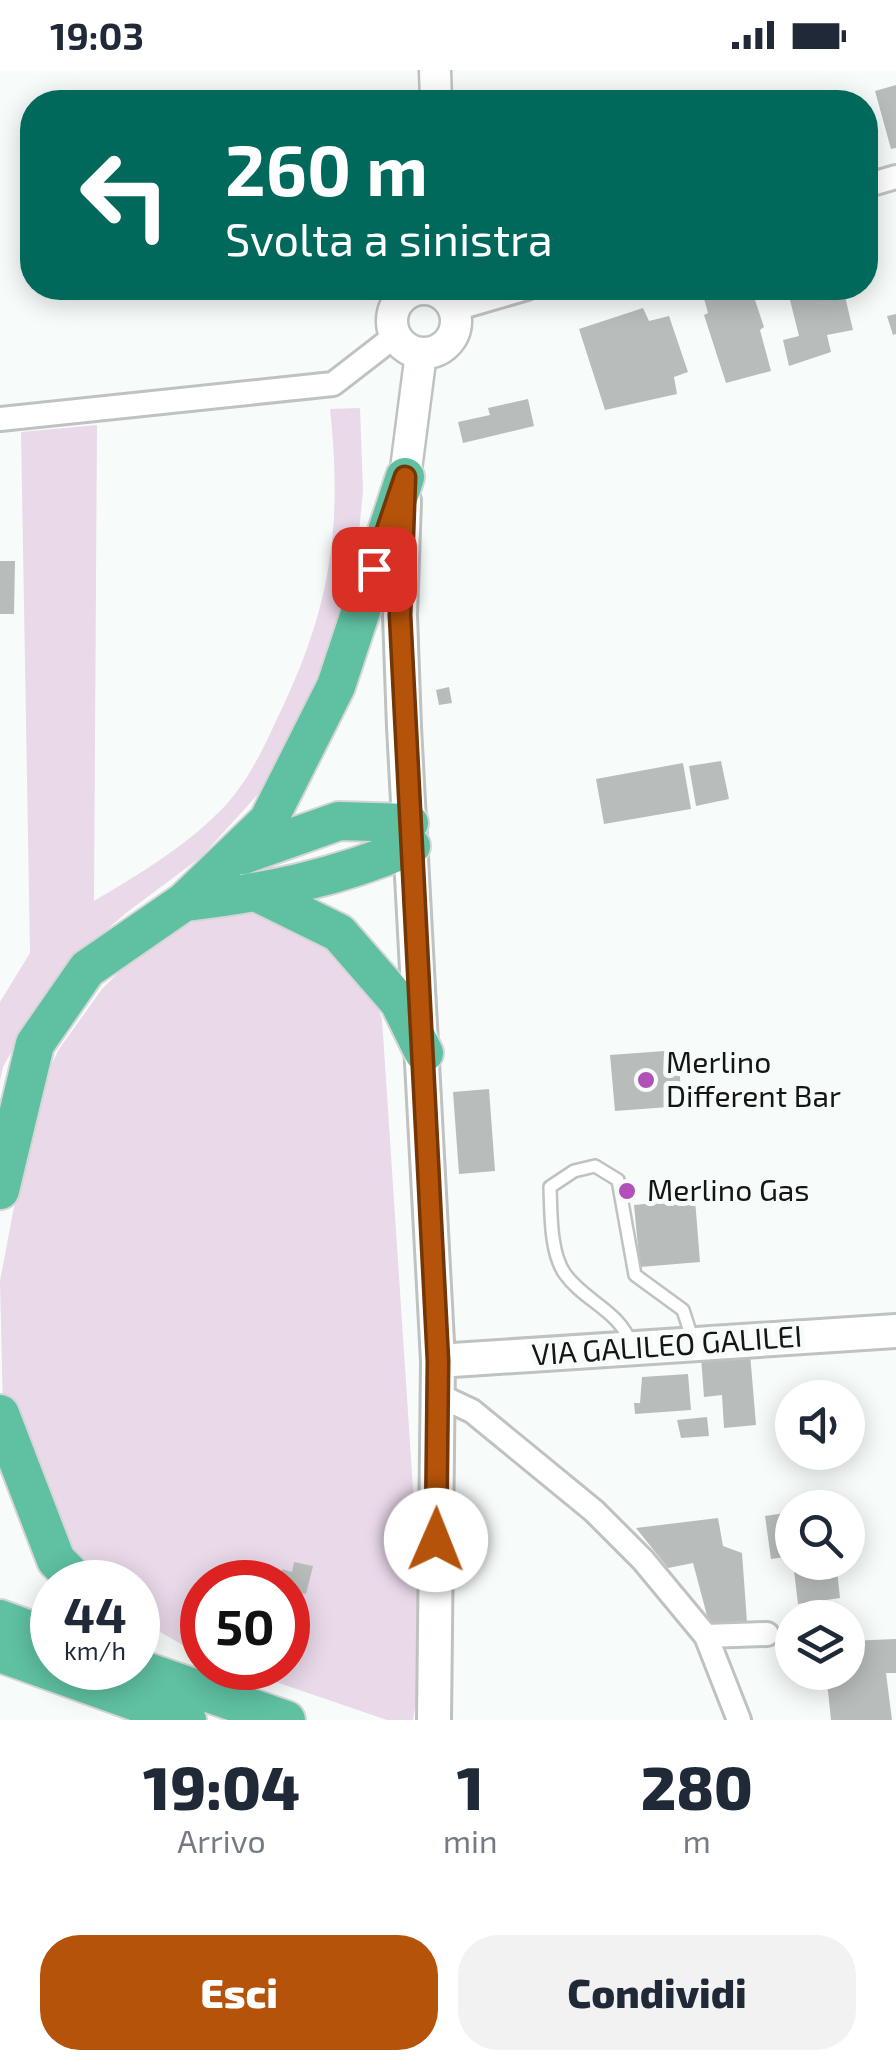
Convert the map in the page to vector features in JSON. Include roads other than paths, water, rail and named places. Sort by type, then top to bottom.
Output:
[{"type":"highway","points":[[0,1190],[36,1044],[87,968],[184,902],[268,821],[336,686],[405,477]]},
{"type":"highway","points":[[229,862],[338,821],[410,834]]},
{"type":"highway","points":[[184,902],[260,894],[371,864],[410,834]]},
{"type":"highway","points":[[260,894],[339,933],[399,1002],[424,1053]]},
{"type":"highway","points":[[0,1414],[56,1560]]},
{"type":"highway","points":[[0,1619],[30,1630]]},
{"type":"highway","points":[[0,1653],[187,1720]]},
{"type":"highway","points":[[160,1665],[177,1682]]},
{"type":"highway","points":[[160,1676],[286,1720]]},
{"type":"main road","points":[[405,477],[400,615],[438,1361],[434,1720]]},
{"type":"main road","name":"VIA GALILEO GALILEI","points":[[438,1361],[896,1331]]},
{"type":"street","points":[[399,300],[391,317],[395,336],[411,351],[421,353],[432,352],[450,340],[457,320],[448,300]]},
{"type":"street","points":[[455,309],[486,300]]},
{"type":"street","points":[[0,419],[333,384],[395,336]]},
{"type":"street","points":[[405,477],[421,353]]},
{"type":"street","points":[[438,1396],[472,1410],[594,1511],[644,1560],[706,1636],[739,1720]]},
{"type":"street","points":[[706,1636],[767,1634]]},
{"type":"lane","points":[[632,1348],[628,1334],[612,1315],[581,1292],[563,1272],[558,1257],[550,1187],[574,1170],[596,1166],[618,1180],[635,1276],[683,1310],[692,1328],[694,1344]]},
{"type":"place","name":"Merlino Different Bar","points":[[646,1080]]},
{"type":"place","name":"Merlino Gas","points":[[627,1191]]}]
